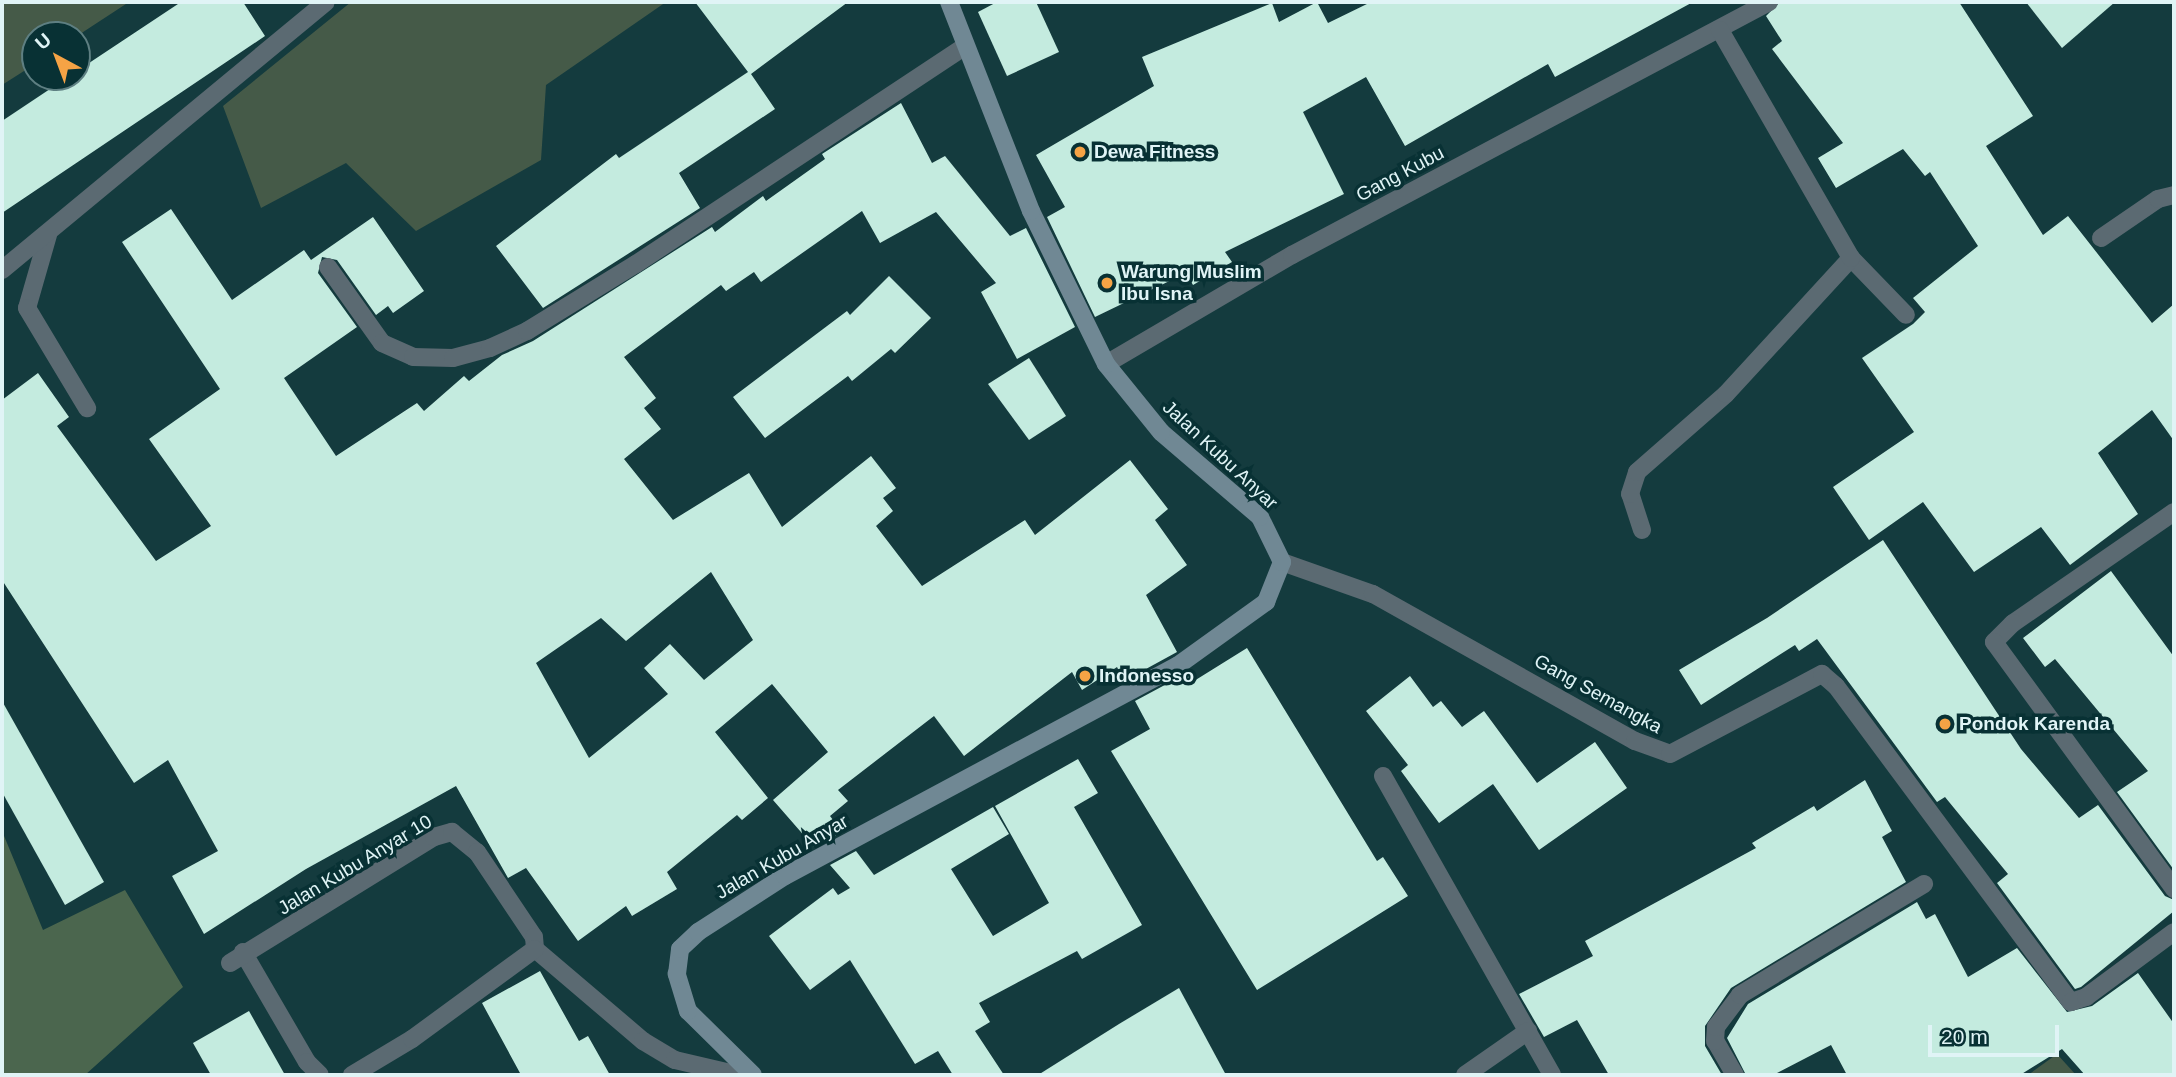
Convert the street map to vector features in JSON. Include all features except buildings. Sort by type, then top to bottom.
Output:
[{"type":"street","points":[[2,270],[48,235],[326,2]]},
{"type":"street","name":"Jalan Kubu Anyar","points":[[752,1075],[688,1012],[677,974],[680,949],[698,932],[785,876],[1177,666],[1266,602],[1282,562],[1260,517],[1161,432],[1106,363],[1031,211],[949,2]]},
{"type":"street","name":"Gang Kubu","points":[[1106,363],[1292,255],[1769,2]]},
{"type":"street","points":[[1720,30],[1851,258],[1906,315]]},
{"type":"street","points":[[328,267],[382,343],[413,357],[453,358],[490,348],[527,331],[636,264],[965,46]]},
{"type":"street","points":[[2101,238],[2158,199],[2174,195]]},
{"type":"street","points":[[48,235],[27,308],[87,408]]},
{"type":"street","points":[[1642,530],[1630,494],[1637,472],[1726,394],[1851,258]]},
{"type":"street","points":[[2174,512],[2013,623],[1994,642],[2174,890]]},
{"type":"street","name":"Gang Semangka","points":[[1282,562],[1373,594],[1636,741],[1670,754],[1822,674],[1836,686],[2071,1002],[2086,997],[2174,932]]},
{"type":"street","points":[[1383,776],[1552,1075]]},
{"type":"street","name":"Jalan Kubu Anyar 10","points":[[320,1075],[307,1062],[236,958],[288,931],[434,837],[452,832],[477,852],[534,937],[535,949],[643,1041],[675,1060],[739,1075]]},
{"type":"street","points":[[1735,1075],[1715,1041],[1716,1027],[1740,995],[1924,884]]},
{"type":"street","points":[[352,1075],[412,1039],[535,949]]},
{"type":"street","points":[[1465,1075],[1528,1031]]},
{"type":"green space","points":[[2,2],[129,2],[91,27],[91,21],[21,21],[21,73],[2,85]]},
{"type":"green space","points":[[351,2],[666,2],[546,85],[541,160],[416,231],[346,163],[261,208],[223,106]]},
{"type":"green space","points":[[2,831],[43,930],[125,890],[183,987],[85,1075],[2,1075]]},
{"type":"green space","points":[[2057,1054],[2076,1075],[2028,1075]]},
{"type":"place","name":"Dewa Fitness","points":[[1080,152]]},
{"type":"place","name":"Warung Muslim Ibu Isna","points":[[1107,283]]},
{"type":"place","name":"Indonesso","points":[[1085,676]]},
{"type":"place","name":"Pondok Karenda","points":[[1945,724]]}]
